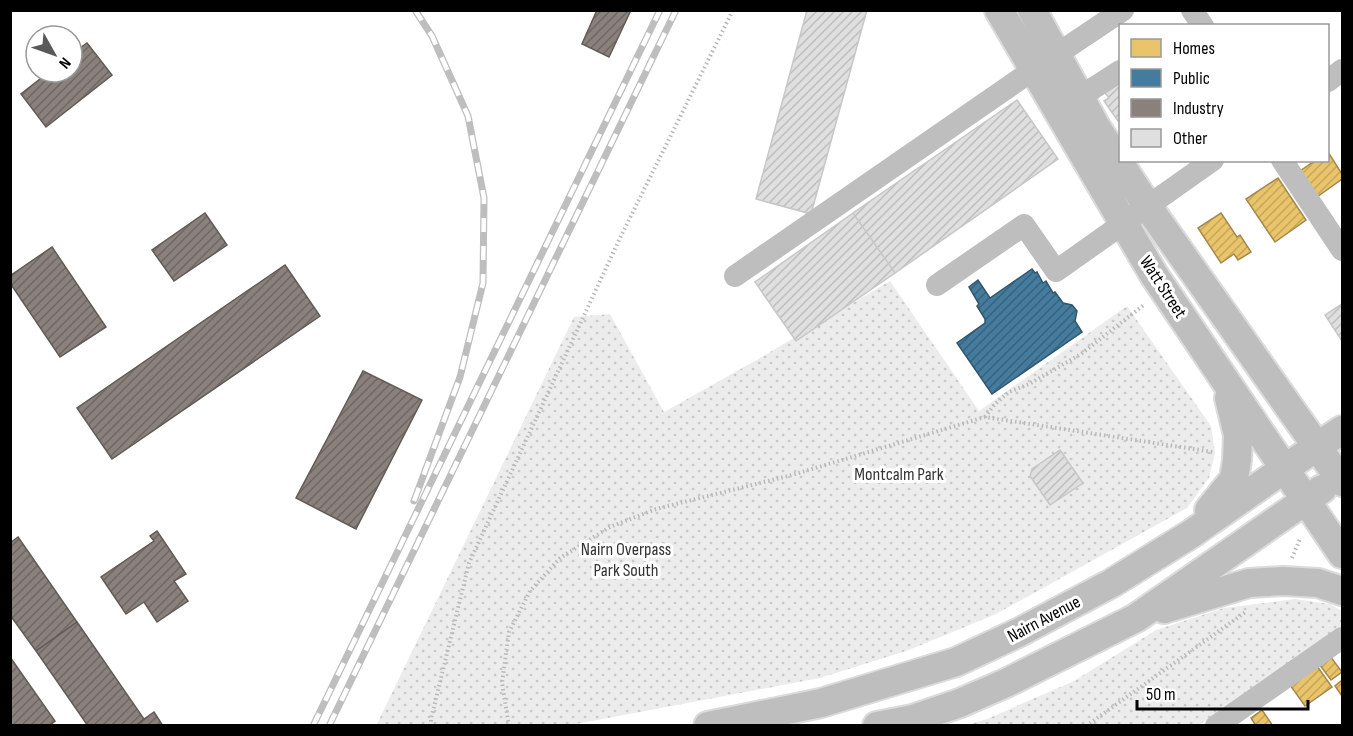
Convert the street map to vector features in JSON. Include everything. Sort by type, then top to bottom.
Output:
[{"type":"main road","name":"Watt Street","points":[[999,10],[1044,63],[1069,105],[1123,225],[1163,290],[1342,554]]},
{"type":"main road","name":"Watt Street","points":[[1032,10],[1044,63]]},
{"type":"main road","name":"Watt Street","points":[[1069,105],[1096,127],[1148,207],[1341,478]]},
{"type":"main road","points":[[1191,534],[1234,479],[1238,435],[1224,379]]},
{"type":"main road","name":"Nairn Avenue","points":[[708,726],[821,703],[956,662],[1020,632],[1112,583],[1191,534],[1342,430]]},
{"type":"main road","points":[[877,726],[913,719],[960,703],[1136,618],[1341,478]]},
{"type":"main road","points":[[1136,618],[1249,583],[1283,581],[1318,583],[1342,591]]},
{"type":"street","points":[[735,276],[1122,11]]},
{"type":"street","points":[[1329,80],[1342,70]]},
{"type":"street","points":[[1069,105],[1119,72]]},
{"type":"street","points":[[937,285],[1024,225],[1056,271],[1210,162]]},
{"type":"street","points":[[1283,162],[1342,250]]},
{"type":"street","points":[[1216,726],[1342,638]]},
{"type":"path","points":[[431,726],[469,563],[620,238],[732,10]]},
{"type":"path","points":[[985,417],[1009,392],[1029,384],[1081,354],[1163,290]]},
{"type":"path","points":[[509,726],[502,683],[509,632],[530,591],[560,558],[610,527],[656,509],[792,475],[985,417],[1215,452]]},
{"type":"path","points":[[1086,726],[1254,606]]},
{"type":"green space","name":"Nairn Overpass Park South","points":[[890,281],[979,411],[1127,306],[1211,426],[1215,452],[1209,478],[1187,508],[996,614],[909,650],[820,678],[571,725],[376,726],[574,317],[610,314],[664,412]]},
{"type":"green space","points":[[1295,599],[1330,604],[1342,611],[1342,626],[1199,725],[964,726],[987,719],[1074,681],[1156,630],[1224,608]]},
{"type":"building: Homes","points":[[1329,154],[1342,174],[1342,179],[1317,197],[1300,171],[1313,162],[1329,162]]},
{"type":"building: Homes","points":[[1278,178],[1306,220],[1275,242],[1246,199]]},
{"type":"building: Homes","points":[[1221,213],[1237,237],[1240,235],[1251,252],[1238,260],[1234,254],[1221,263],[1198,228]]},
{"type":"building: Homes","points":[[1330,656],[1342,672],[1331,680],[1319,664]]},
{"type":"building: Homes","points":[[1317,666],[1332,687],[1305,706],[1290,685]]},
{"type":"building: Homes","points":[[1341,681],[1342,683],[1342,696],[1335,686]]},
{"type":"building: Homes","points":[[1262,710],[1273,726],[1256,726],[1251,718]]},
{"type":"building: Public","points":[[1032,269],[1035,273],[1037,272],[1043,283],[1046,281],[1063,303],[1072,305],[1077,311],[1075,321],[1082,332],[992,394],[957,343],[985,323],[977,306],[979,304],[969,287],[978,280],[990,298]]},
{"type":"building: Industry","points":[[597,10],[631,10],[609,57],[582,44]]},
{"type":"building: Industry","points":[[87,43],[112,75],[46,127],[21,94],[34,84],[84,84],[84,45]]},
{"type":"building: Industry","points":[[205,213],[227,245],[174,281],[152,250]]},
{"type":"building: Industry","points":[[52,247],[106,327],[60,357],[10,283],[10,276]]},
{"type":"building: Industry","points":[[285,265],[320,316],[112,459],[77,408]]},
{"type":"building: Industry","points":[[363,371],[422,400],[356,529],[296,498]]},
{"type":"building: Industry","points":[[157,531],[186,574],[174,581],[188,601],[157,622],[144,602],[126,614],[101,577],[154,541],[150,536]]},
{"type":"building: Industry","points":[[18,537],[77,622],[36,651],[10,615],[10,543]]},
{"type":"building: Industry","points":[[77,622],[144,719],[135,726],[88,726],[36,651]]},
{"type":"building: Industry","points":[[10,657],[55,721],[49,726],[10,726]]},
{"type":"building: Industry","points":[[154,712],[163,726],[135,726],[144,719]]},
{"type":"building: Other","points":[[807,10],[867,10],[811,214],[756,199]]},
{"type":"building: Other","points":[[1119,77],[1119,120],[1104,101],[1109,98],[1102,89]]},
{"type":"building: Other","points":[[1017,100],[1058,159],[895,273],[853,213]]},
{"type":"building: Other","points":[[853,213],[895,273],[796,341],[755,282]]},
{"type":"building: Other","points":[[1342,304],[1342,341],[1325,315]]},
{"type":"building: Other","points":[[1060,450],[1083,483],[1050,505],[1030,476],[1032,469]]},
{"type":"railway","points":[[414,501],[460,377],[483,283],[484,198],[468,116],[432,36],[415,10]]},
{"type":"railway","points":[[313,726],[660,10]]},
{"type":"railway","points":[[329,726],[676,10]]},
{"type":"park label","name":"Montcalm Park","points":[[899,474]]}]
